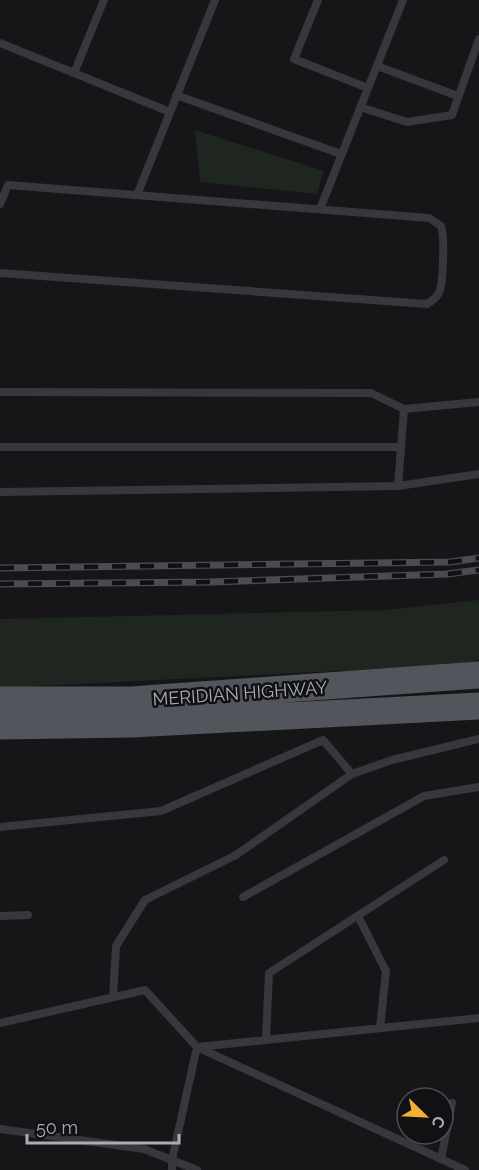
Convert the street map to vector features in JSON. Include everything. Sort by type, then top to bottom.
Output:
[{"type":"main road","name":"MERIDIAN HIGHWAY","points":[[0,700],[131,700],[479,675]]},
{"type":"main road","name":"MERIDIAN HIGHWAY","points":[[0,726],[132,724],[479,706]]},
{"type":"lane","points":[[74,73],[104,0]]},
{"type":"lane","points":[[137,195],[214,0]]},
{"type":"lane","points":[[318,0],[294,59],[368,88]]},
{"type":"lane","points":[[320,209],[403,0]]},
{"type":"lane","points":[[360,107],[407,122],[452,115],[479,39]]},
{"type":"lane","points":[[0,44],[170,112]]},
{"type":"lane","points":[[377,66],[458,96]]},
{"type":"lane","points":[[176,95],[341,154]]},
{"type":"lane","points":[[0,204],[8,185],[429,218],[441,226],[443,238],[440,291],[427,304],[0,273]]},
{"type":"lane","points":[[0,392],[370,393],[404,410],[479,402]]},
{"type":"lane","points":[[398,486],[404,410]]},
{"type":"lane","points":[[0,447],[401,447]]},
{"type":"lane","points":[[0,492],[398,486],[479,474]]},
{"type":"lane","points":[[113,998],[117,946],[145,900],[236,855],[352,774],[392,760],[479,739]]},
{"type":"lane","points":[[0,827],[161,811],[323,740],[352,774]]},
{"type":"lane","points":[[243,897],[423,796],[479,787]]},
{"type":"lane","points":[[266,1040],[269,974],[444,860]]},
{"type":"lane","points":[[0,916],[28,915]]},
{"type":"lane","points":[[358,916],[386,971],[380,1028]]},
{"type":"lane","points":[[0,1023],[145,990],[197,1047],[465,1170]]},
{"type":"lane","points":[[197,1047],[479,1018]]},
{"type":"lane","points":[[172,1170],[172,1160],[197,1047]]},
{"type":"lane","points":[[0,1129],[144,1149],[197,1170]]},
{"type":"lane","points":[[441,1159],[444,1146]]},
{"type":"shaded area","points":[[195,130],[324,171],[317,194],[200,182]]},
{"type":"shaded area","points":[[479,600],[479,660],[457,665],[0,688],[0,619],[386,610]]},
{"type":"railway","points":[[0,568],[450,562],[479,558]]},
{"type":"railway","points":[[0,584],[210,582],[447,574],[479,570]]}]
